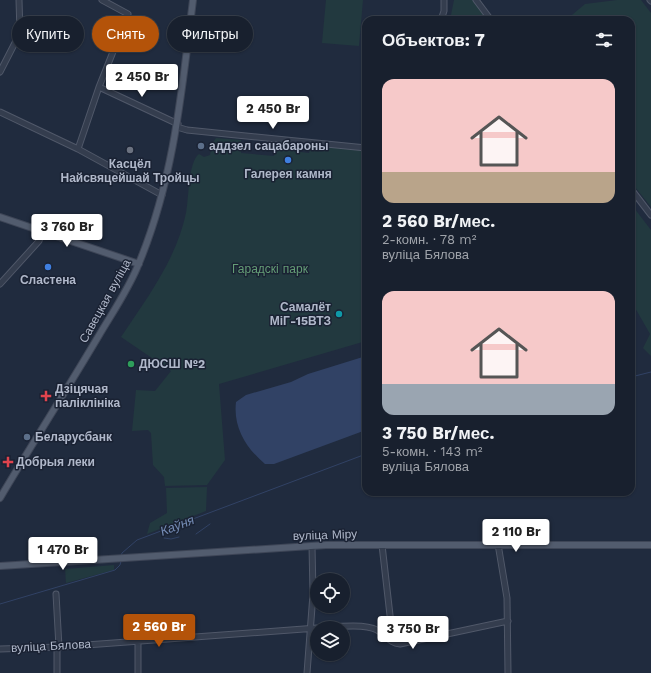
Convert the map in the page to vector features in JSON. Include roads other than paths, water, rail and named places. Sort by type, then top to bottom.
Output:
[{"type":"main road","name":"Савецкая вуліца","points":[[0,498],[68,387],[139,264],[162,195],[178,126],[193,0]]},
{"type":"main road","points":[[0,217],[139,264]]},
{"type":"main road","name":"вуліца Міру","points":[[0,566],[312,546],[498,544],[651,545]]},
{"type":"street","points":[[0,72],[20,33],[19,0]]},
{"type":"street","points":[[78,149],[99,87],[128,14],[102,0]]},
{"type":"street","points":[[442,16],[444,0]]},
{"type":"street","points":[[476,0],[488,16]]},
{"type":"street","points":[[99,87],[187,130],[362,148]]},
{"type":"street","points":[[0,112],[78,149],[162,195]]},
{"type":"street","points":[[635,194],[651,215]]},
{"type":"street","points":[[0,284],[39,241],[42,231]]},
{"type":"street","points":[[498,544],[507,598],[508,673]]},
{"type":"street","points":[[382,545],[391,624],[386,637]]},
{"type":"street","points":[[311,621],[313,594],[312,546]]},
{"type":"street","points":[[56,594],[58,647],[57,673]]},
{"type":"street","name":"вуліца Бялова","points":[[350,627],[370,628],[377,630],[393,644],[400,644],[508,621]]},
{"type":"street","points":[[307,673],[310,628]]},
{"type":"street","name":"вуліца Бялова","points":[[0,649],[58,647],[310,628]]},
{"type":"street","points":[[138,641],[138,673]]},
{"type":"water","points":[[362,357],[362,431],[274,464],[265,464],[252,451],[242,436],[237,420],[236,402],[246,395],[291,382],[308,374]]},
{"type":"waterway","name":"Каўня","points":[[635,376],[651,372]]},
{"type":"waterway","name":"Каўня","points":[[121,556],[122,553],[137,540],[362,456]]},
{"type":"waterway","points":[[196,534],[210,524]]},
{"type":"waterway","points":[[164,538],[171,539],[179,537]]},
{"type":"waterway","name":"Каўня","points":[[0,604],[115,570],[120,565],[121,561]]},
{"type":"place","name":"аддзел сацабароны","points":[[201,146]]},
{"type":"place","name":"Касцёл Найсвяцейшай Тройцы","points":[[130,150]]},
{"type":"place","name":"Галерея камня","points":[[288,160]]},
{"type":"place","name":"Сластена","points":[[48,267]]},
{"type":"place","name":"Самалёт МіГ-15ВТЗ","points":[[339,314]]},
{"type":"place","name":"ДЮСШ №2","points":[[131,364]]},
{"type":"place","name":"Дзіцячая паліклініка","points":[[46,396]]},
{"type":"place","name":"Беларусбанк","points":[[27,437]]},
{"type":"place","name":"Добрыя леки","points":[[8,462]]},
{"type":"park label","name":"Гарадскі парк","points":[[270,269]]}]
